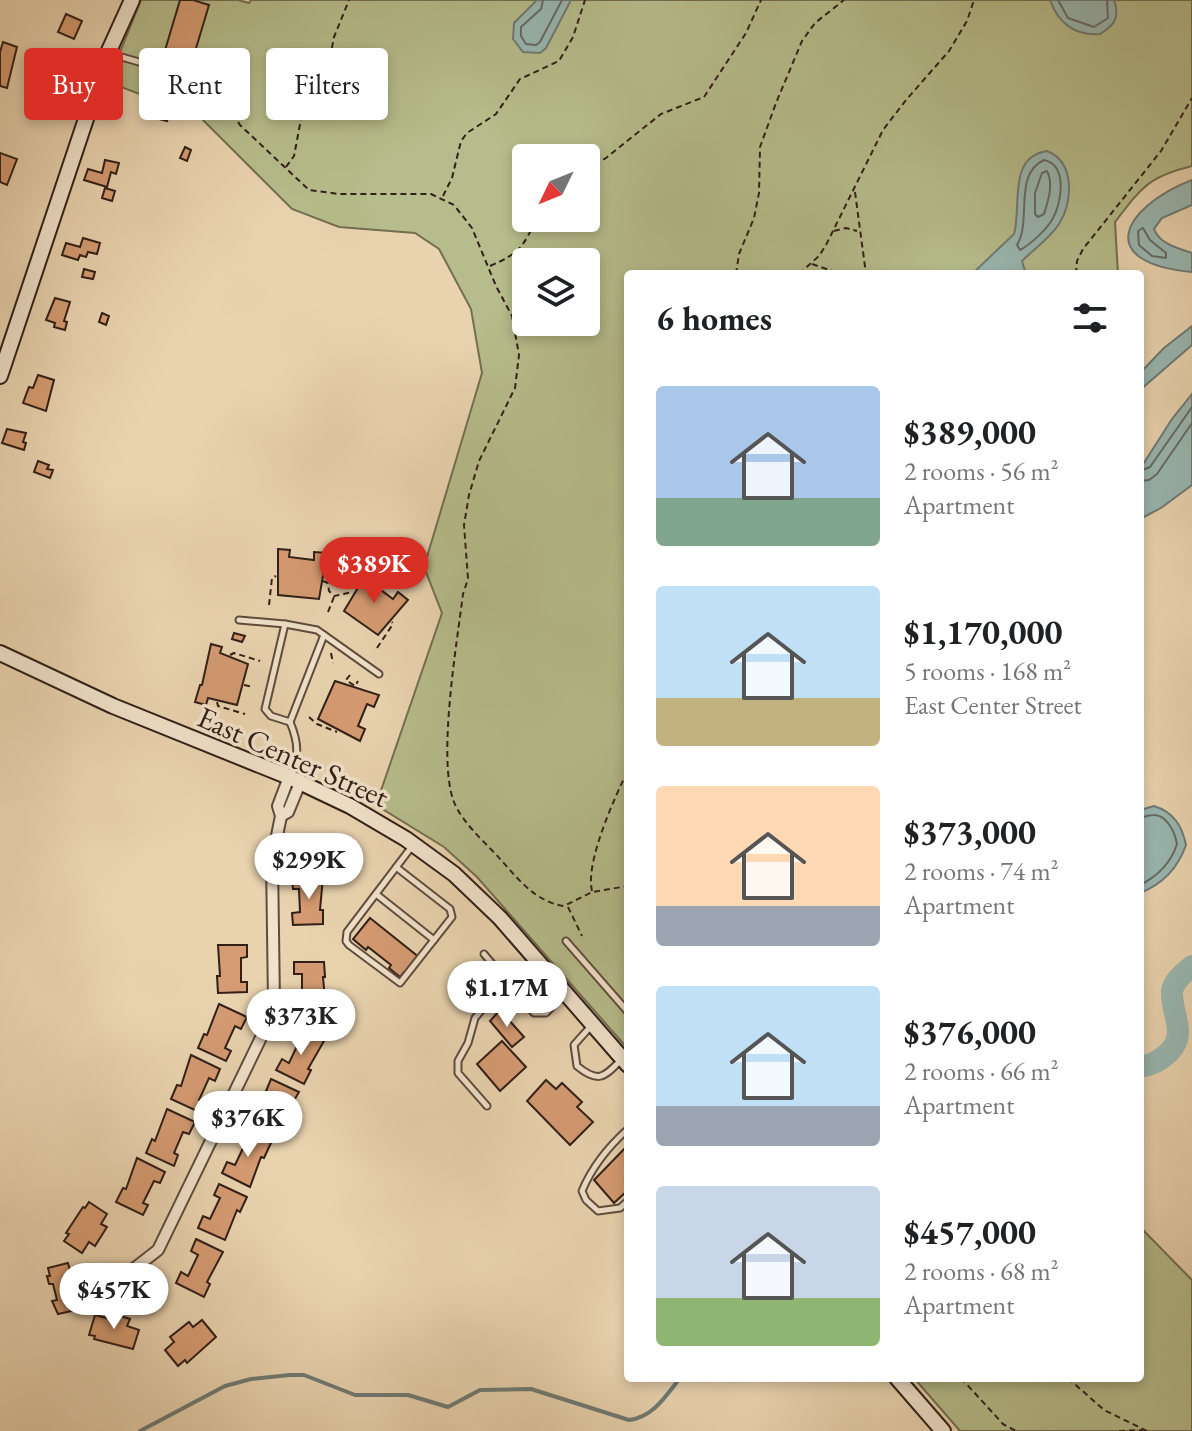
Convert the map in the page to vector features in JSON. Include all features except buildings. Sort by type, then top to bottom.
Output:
[{"type":"main road","points":[[110,48],[132,0]]},
{"type":"main road","points":[[0,376],[86,120]]},
{"type":"main road","name":"East Center Street","points":[[0,653],[113,706],[295,780],[350,806],[414,844],[470,888],[624,1061]]},
{"type":"main road","points":[[900,1382],[943,1431]]},
{"type":"street","points":[[131,1271],[158,1250],[271,1017],[274,1003],[272,860],[281,816],[288,812],[295,780]]},
{"type":"lane","points":[[239,620],[309,628],[379,674]]},
{"type":"lane","points":[[285,624],[265,709],[271,716],[290,722]]},
{"type":"lane","points":[[295,780],[299,752],[290,722],[324,635]]},
{"type":"lane","points":[[396,867],[450,909],[452,917],[400,983],[346,941],[347,932],[396,867],[414,844]]},
{"type":"lane","points":[[376,894],[434,940]]},
{"type":"lane","points":[[566,941],[624,1007]]},
{"type":"lane","points":[[484,954],[534,1013],[546,1013],[565,992]]},
{"type":"lane","points":[[487,1106],[458,1073],[458,1061],[468,1043],[475,1018],[506,981]]},
{"type":"lane","points":[[593,1025],[574,1045],[577,1066],[589,1076],[598,1078],[624,1063]]},
{"type":"lane","points":[[624,1133],[589,1176],[582,1191],[586,1200],[598,1211],[620,1208],[624,1204]]},
{"type":"path","points":[[285,168],[294,156],[301,119],[319,94],[334,37],[349,0]]},
{"type":"path","points":[[443,198],[465,136],[496,114],[518,81],[559,61],[573,37],[585,0]]},
{"type":"path","points":[[600,162],[661,114],[704,97],[746,33],[761,0]]},
{"type":"path","points":[[737,270],[739,254],[757,204],[761,180],[760,147],[776,103],[802,41],[815,23],[844,0]]},
{"type":"path","points":[[803,270],[819,256],[834,231],[883,130],[949,51],[967,21],[974,0]]},
{"type":"path","points":[[1076,270],[1083,249],[1161,151],[1192,98]]},
{"type":"path","points":[[237,120],[302,186],[321,193],[431,194],[443,198],[462,213],[482,249],[516,327],[519,368],[511,397],[479,461],[469,495],[464,525],[468,579],[463,594],[451,699],[448,775],[456,807],[513,874],[538,897],[567,906],[592,892],[624,887]]},
{"type":"path","points":[[854,191],[865,270]]},
{"type":"path","points":[[834,231],[851,228],[861,235]]},
{"type":"path","points":[[488,266],[522,248],[530,232]]},
{"type":"path","points":[[810,264],[829,270]]},
{"type":"path","points":[[269,605],[272,578],[276,576]]},
{"type":"path","points":[[323,581],[328,583],[329,591],[334,596]]},
{"type":"path","points":[[334,596],[353,592]]},
{"type":"path","points":[[328,612],[334,596]]},
{"type":"path","points":[[377,648],[392,622]]},
{"type":"path","points":[[330,651],[333,663]]},
{"type":"path","points":[[230,655],[234,653],[260,661]]},
{"type":"path","points":[[350,675],[346,680],[355,686],[358,681]]},
{"type":"path","points":[[244,685],[253,687]]},
{"type":"path","points":[[217,702],[218,706],[245,714]]},
{"type":"path","points":[[309,717],[337,732]]},
{"type":"path","points":[[592,892],[592,870],[609,811],[624,779]]},
{"type":"path","points":[[567,906],[582,936]]},
{"type":"path","points":[[965,1382],[1003,1424],[1016,1431]]},
{"type":"path","points":[[1072,1382],[1104,1410],[1145,1430]]},
{"type":"path","points":[[1119,1431],[1145,1430]]},
{"type":"green space","points":[[141,0],[238,0],[249,3],[251,0],[1192,0],[1192,166],[1155,179],[1132,200],[1115,222],[1118,270],[624,270],[624,1044],[477,877],[444,847],[376,805],[442,613],[424,567],[482,373],[471,309],[439,249],[415,233],[339,227],[292,209],[203,120],[250,120],[250,48],[139,48],[139,94],[123,88],[122,48]]},
{"type":"green space","points":[[1144,1231],[1192,1280],[1192,1431],[960,1431],[917,1382],[1144,1382]]},
{"type":"water","points":[[537,0],[571,0],[546,48],[540,53],[523,52],[513,39],[514,23]]},
{"type":"water","points":[[1050,0],[1114,0],[1116,16],[1113,24],[1100,34],[1083,33],[1063,21]]},
{"type":"water","points":[[1047,151],[1063,164],[1069,183],[1064,215],[1047,239],[1022,261],[1025,270],[976,270],[1014,234],[1021,173],[1034,155]]},
{"type":"water","points":[[1192,180],[1192,205],[1162,218],[1154,229],[1165,242],[1192,253],[1192,272],[1161,267],[1141,258],[1130,246],[1129,233],[1135,219],[1148,205]]},
{"type":"water","points":[[1192,326],[1192,345],[1144,387],[1144,369]]},
{"type":"water","points":[[1192,394],[1192,485],[1144,517],[1144,463]]},
{"type":"water","points":[[1154,806],[1176,820],[1186,845],[1169,874],[1144,891],[1144,809]]},
{"type":"waterway","points":[[1144,1066],[1160,1059],[1175,1044],[1178,1030],[1172,991],[1177,980],[1192,966]]},
{"type":"waterway","points":[[140,1431],[225,1386],[251,1379],[290,1375],[304,1375],[355,1395],[408,1395],[448,1407],[480,1390],[531,1389],[629,1420],[652,1410],[677,1382]]}]
